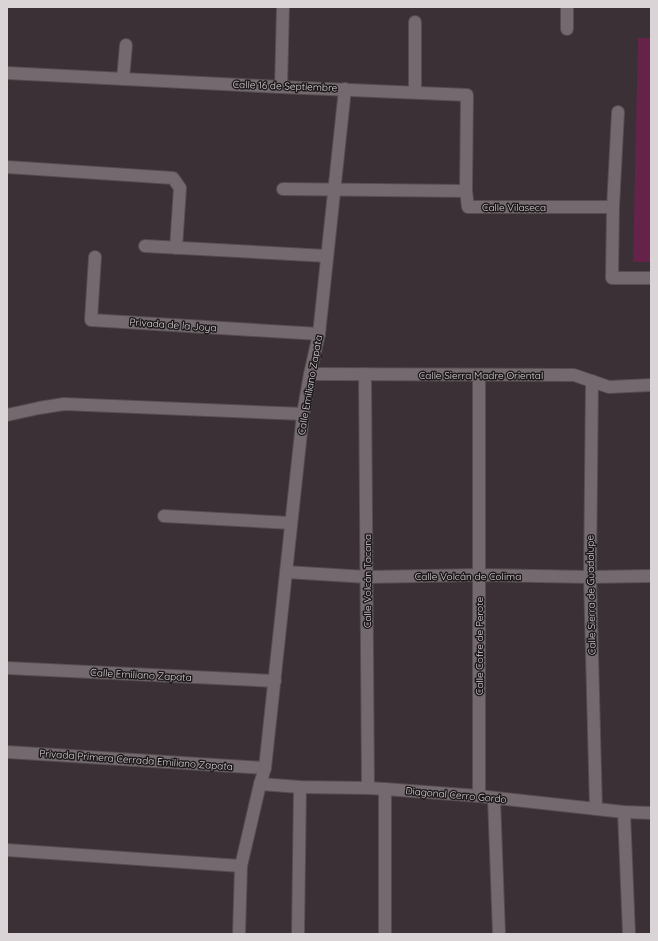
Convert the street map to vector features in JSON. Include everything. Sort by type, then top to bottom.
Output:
[{"type":"street","points":[[281,87],[283,7]]},
{"type":"street","points":[[567,7],[567,29]]},
{"type":"street","points":[[415,22],[415,92]]},
{"type":"street","points":[[123,79],[126,45]]},
{"type":"street","name":"Calle 16 de Septiembre","points":[[7,73],[468,95],[466,191]]},
{"type":"street","name":"Calle Emiliano Zapata","points":[[239,934],[241,866],[265,768],[303,414],[319,334],[345,89]]},
{"type":"street","points":[[618,112],[613,207],[612,278],[651,278]]},
{"type":"street","points":[[7,167],[173,178],[180,188],[176,248]]},
{"type":"street","points":[[283,189],[466,191]]},
{"type":"street","name":"Calle Vilaseca","points":[[466,191],[468,207],[613,207]]},
{"type":"street","points":[[145,246],[327,256]]},
{"type":"street","name":"Privada de la Joya","points":[[94,257],[91,320],[319,334]]},
{"type":"street","name":"Calle Sierra Madre Oriental","points":[[310,374],[574,375],[609,386],[651,386]]},
{"type":"street","name":"Calle Volcán Tacana","points":[[365,374],[368,788]]},
{"type":"street","name":"Calle Cofre de Perote","points":[[479,375],[479,796]]},
{"type":"street","name":"Calle Sierra de Guadalupe","points":[[592,381],[590,577],[596,809]]},
{"type":"street","points":[[7,415],[64,404],[303,414]]},
{"type":"street","points":[[164,516],[291,523]]},
{"type":"street","name":"Calle Volcán de Colima","points":[[286,572],[367,577],[479,575],[590,577],[651,576]]},
{"type":"street","name":"Calle Emiliano Zapata","points":[[7,668],[275,681]]},
{"type":"street","name":"Privada Primera Cerrada Emiliano Zapata","points":[[7,752],[265,768]]},
{"type":"street","name":"Diagonal Cerro Gordo","points":[[260,784],[300,787],[385,788],[479,796],[624,812],[651,813]]},
{"type":"street","points":[[298,934],[300,787]]},
{"type":"street","points":[[385,788],[385,934]]},
{"type":"street","points":[[494,798],[499,934]]},
{"type":"street","points":[[624,812],[629,934]]},
{"type":"street","points":[[7,850],[241,866]]},
{"type":"shaded area","points":[[638,38],[651,38],[651,262],[633,262]]}]
